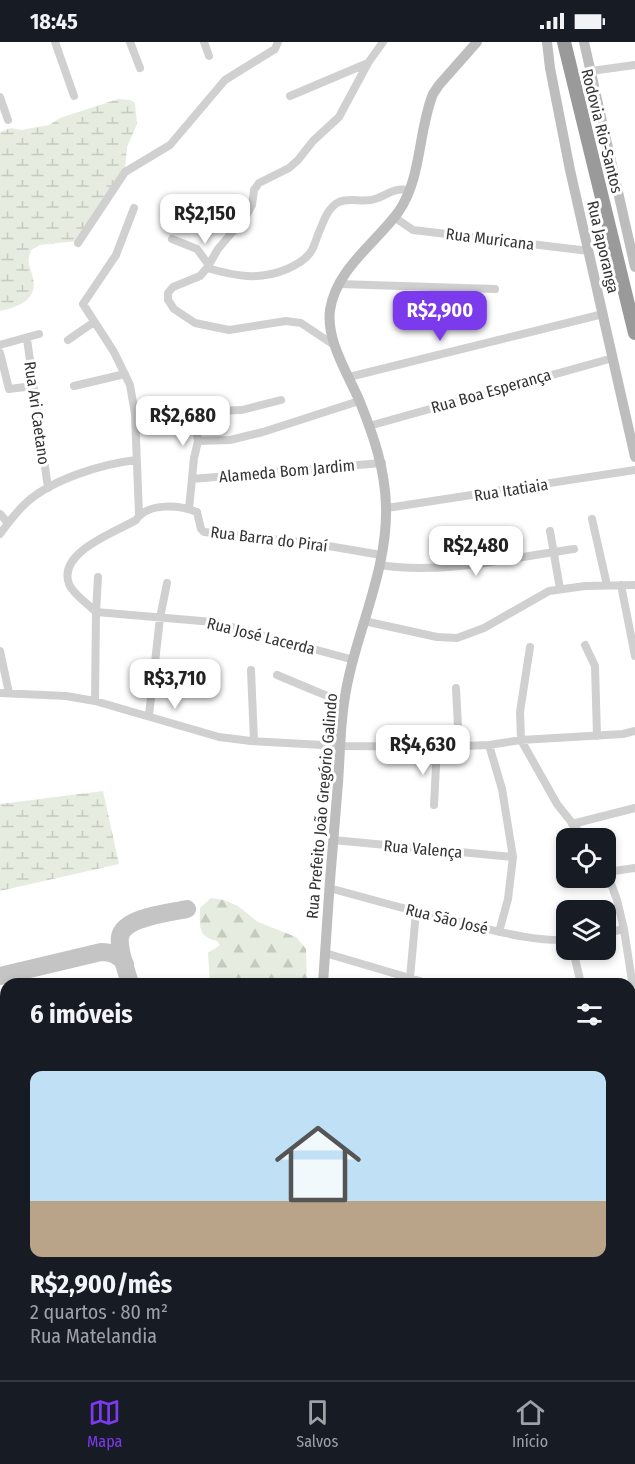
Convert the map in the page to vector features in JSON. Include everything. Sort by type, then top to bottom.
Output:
[{"type":"highway","name":"Rodovia Rio-Santos","points":[[564,42],[635,333]]},
{"type":"main road","name":"Rua Prefeito João Gregório Galindo","points":[[323,978],[344,703],[380,560],[387,508],[382,463],[335,346],[330,317],[333,298],[349,269],[394,217],[406,199],[434,94],[439,85],[477,42]]},
{"type":"main road","name":"Rua Japoranga","points":[[547,42],[556,99],[635,457]]},
{"type":"main road","points":[[584,42],[635,267]]},
{"type":"street","points":[[55,42],[74,96]]},
{"type":"street","points":[[130,42],[140,68]]},
{"type":"street","points":[[204,42],[208,56]]},
{"type":"street","points":[[78,243],[125,172],[170,145],[225,80],[275,49],[278,42]]},
{"type":"street","points":[[335,346],[301,323],[286,321],[229,330],[195,323],[174,309],[168,300],[168,293],[173,287],[200,276],[218,249],[246,216],[252,205],[254,190],[259,183],[298,160],[313,141],[339,117],[353,89],[361,80],[368,63],[383,42]]},
{"type":"street","points":[[290,96],[368,63]]},
{"type":"street","points":[[591,71],[635,64]]},
{"type":"street","points":[[0,97],[8,120]]},
{"type":"street","points":[[172,239],[196,249],[207,266],[250,278],[272,275],[302,261],[311,252],[330,208],[338,202],[376,199],[395,189],[410,190]]},
{"type":"street","points":[[134,208],[116,255],[83,304],[114,352],[133,398],[140,514]]},
{"type":"street","name":"Rua Muricana","points":[[394,217],[413,230],[589,251]]},
{"type":"street","points":[[339,284],[495,289]]},
{"type":"street","points":[[349,377],[603,314]]},
{"type":"street","points":[[68,340],[94,322]]},
{"type":"street","points":[[0,345],[39,334]]},
{"type":"street","name":"Rua Ari Caetano","points":[[27,339],[48,488]]},
{"type":"street","points":[[0,353],[9,389],[33,386]]},
{"type":"street","name":"Rua Boa Esperança","points":[[369,426],[613,358]]},
{"type":"street","points":[[74,386],[125,374]]},
{"type":"street","points":[[135,414],[242,410],[281,400]]},
{"type":"street","points":[[198,441],[230,440],[263,432],[359,401]]},
{"type":"street","points":[[96,612],[69,584],[68,572],[73,561],[81,550],[136,520],[140,514],[151,509],[163,507],[189,509],[198,441],[194,413]]},
{"type":"street","points":[[0,534],[28,501],[48,488],[105,466],[136,460]]},
{"type":"street","name":"Alameda Bom Jardim","points":[[192,479],[382,463]]},
{"type":"street","name":"Rua Itatiaia","points":[[387,508],[635,470]]},
{"type":"street","name":"Rua Barra do Piraí","points":[[189,509],[197,512],[201,530],[204,532],[317,544],[380,560]]},
{"type":"street","points":[[0,514],[8,523]]},
{"type":"street","points":[[592,519],[607,585]]},
{"type":"street","points":[[550,531],[560,589]]},
{"type":"street","points":[[380,560],[397,568],[440,569],[574,549]]},
{"type":"street","points":[[95,701],[98,577]]},
{"type":"street","points":[[149,715],[160,618],[167,583]]},
{"type":"street","points":[[621,585],[635,656]]},
{"type":"street","points":[[364,621],[437,637],[457,638],[484,628],[539,595],[560,589],[635,585]]},
{"type":"street","name":"Rua José Lacerda","points":[[96,612],[213,622],[354,660]]},
{"type":"street","points":[[585,645],[595,666],[597,736]]},
{"type":"street","points":[[530,648],[520,712],[521,740],[556,804],[576,828]]},
{"type":"street","points":[[0,651],[9,693]]},
{"type":"street","points":[[251,670],[254,741]]},
{"type":"street","points":[[277,675],[344,703]]},
{"type":"street","points":[[456,688],[459,747]]},
{"type":"street","points":[[0,693],[66,696],[95,701],[219,737],[254,741],[340,746],[459,747],[521,740],[623,734],[635,730]]},
{"type":"street","points":[[489,745],[501,789],[513,857],[508,899],[499,932]]},
{"type":"street","points":[[434,805],[437,747]]},
{"type":"street","points":[[573,824],[635,808]]},
{"type":"street","name":"Rua Valença","points":[[333,840],[513,857]]},
{"type":"street","points":[[616,870],[635,868]]},
{"type":"street","name":"Rua São José","points":[[329,888],[513,936],[556,941]]},
{"type":"street","points":[[613,888],[624,929],[631,978]]},
{"type":"street","points":[[325,953],[410,978],[416,912]]},
{"type":"street","points":[[616,931],[624,929]]},
{"type":"street","points":[[575,960],[580,978]]},
{"type":"green space","points":[[118,99],[135,103],[137,124],[127,147],[125,169],[77,241],[40,245],[31,250],[29,262],[34,286],[30,297],[20,305],[0,311],[0,132],[11,128],[21,130],[49,125],[60,118]]},
{"type":"green space","points":[[103,791],[119,864],[0,891],[0,804]]},
{"type":"green space","points":[[211,898],[224,900],[238,906],[258,922],[296,937],[306,949],[307,978],[210,978],[208,953],[220,945],[203,934],[200,925],[200,908]]},
{"type":"taxiway","points":[[128,978],[120,948],[120,937],[123,930],[138,920],[187,909]]},
{"type":"taxiway","points":[[0,976],[101,952],[115,955],[125,964]]}]
